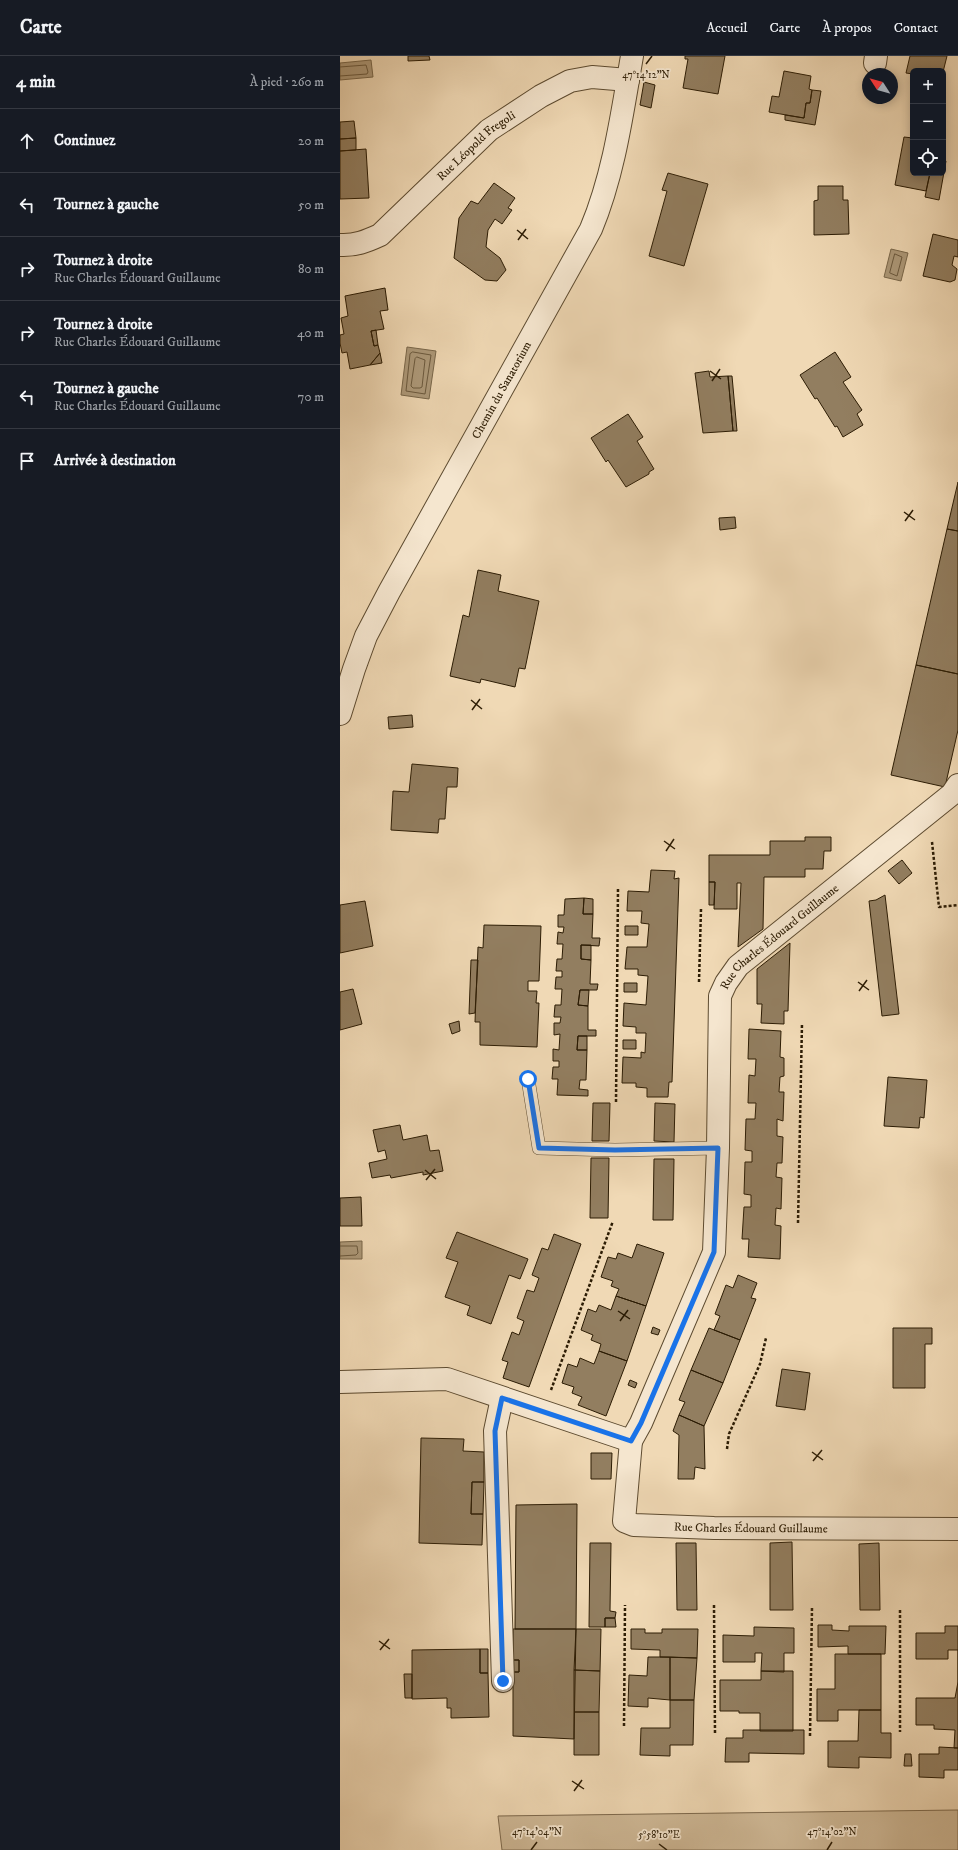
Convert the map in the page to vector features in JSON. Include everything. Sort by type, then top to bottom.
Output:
[{"type":"street","name":"Chemin du Sanatorium","points":[[340,714],[354,669],[370,629],[591,230],[601,204],[616,145],[632,56]]},
{"type":"street","name":"Rue Léopold Fregoli","points":[[340,245],[352,246],[380,235],[489,130],[541,96],[570,81],[592,78],[628,80]]},
{"type":"street","name":"Rue Charles Édouard Guillaume","points":[[958,785],[952,794],[738,966],[726,983],[720,996],[718,1148],[714,1252],[641,1423],[631,1441],[624,1521],[634,1525],[720,1528],[958,1529]]},
{"type":"street","points":[[340,1382],[447,1380],[631,1441]]},
{"type":"street","points":[[502,1398],[495,1431],[503,1681]]},
{"type":"lane","points":[[528,1079],[539,1148],[615,1150],[718,1148]]},
{"type":"path","points":[[932,839],[938,907],[958,905]]},
{"type":"path","points":[[616,1102],[618,888]]},
{"type":"path","points":[[798,1223],[802,1023]]},
{"type":"path","points":[[543,1412],[613,1221]]},
{"type":"path","points":[[727,1449],[729,1434],[760,1364],[766,1338]]},
{"type":"path","points":[[624,1726],[625,1605]]},
{"type":"path","points":[[714,1605],[715,1733]]},
{"type":"path","points":[[810,1736],[812,1607]]},
{"type":"path","points":[[900,1610],[900,1732]]},
{"type":"shaded area","points":[[958,1810],[958,1850],[502,1850],[498,1816]]},
{"type":"water","points":[[371,60],[373,77],[340,80],[340,63]]},
{"type":"water","points":[[891,249],[908,253],[901,281],[884,277]]},
{"type":"water","points":[[407,347],[436,351],[429,399],[401,395]]},
{"type":"water","points":[[362,1241],[362,1259],[340,1259],[340,1242]]},
{"type":"building","points":[[408,56],[429,56],[430,60],[408,61]]},
{"type":"building","points":[[685,56],[725,56],[718,94],[683,88],[688,59],[685,59]]},
{"type":"building","points":[[910,56],[947,56],[944,68],[910,68],[910,74],[906,73]]},
{"type":"building","points":[[784,71],[811,76],[809,89],[812,90],[810,103],[806,103],[804,118],[769,112],[772,96],[779,97]]},
{"type":"building","points":[[644,82],[655,85],[651,108],[640,105]]},
{"type":"building","points":[[812,90],[821,91],[815,125],[785,120],[785,115],[804,118],[806,103],[810,103]]},
{"type":"building","points":[[354,121],[356,138],[340,139],[340,122]]},
{"type":"building","points":[[904,137],[910,138],[910,176],[929,176],[926,191],[895,185]]},
{"type":"building","points":[[356,138],[356,150],[340,151],[340,139]]},
{"type":"building","points":[[366,149],[369,198],[340,199],[340,151]]},
{"type":"building","points":[[668,173],[708,184],[684,266],[649,256],[667,191],[662,190]]},
{"type":"building","points":[[929,176],[943,176],[939,200],[925,197]]},
{"type":"building","points":[[494,183],[515,198],[508,208],[512,210],[502,224],[495,219],[488,230],[486,247],[500,258],[506,270],[497,281],[485,280],[454,258],[459,218],[471,201],[478,204]]},
{"type":"building","points":[[818,186],[843,186],[843,200],[848,200],[849,234],[814,235],[814,201],[818,200]]},
{"type":"building","points":[[933,234],[958,240],[958,257],[954,256],[952,265],[957,269],[955,280],[950,282],[923,276]]},
{"type":"building","points":[[385,288],[388,310],[380,311],[384,329],[371,331],[374,346],[378,345],[380,353],[370,365],[350,369],[347,352],[342,353],[340,343],[340,335],[344,334],[341,318],[348,316],[345,296]]},
{"type":"building","points":[[376,330],[378,345],[374,346],[371,331]]},
{"type":"building","points":[[835,352],[851,377],[843,382],[862,410],[857,414],[863,425],[843,437],[817,398],[815,399],[800,375]]},
{"type":"building","points":[[380,353],[382,363],[370,365]]},
{"type":"building","points":[[709,371],[710,377],[728,376],[733,431],[703,433],[695,373]]},
{"type":"building","points":[[728,376],[732,376],[737,431],[733,431]]},
{"type":"building","points":[[628,414],[643,437],[637,441],[654,469],[649,472],[649,474],[626,487],[608,460],[606,462],[591,438]]},
{"type":"building","points":[[958,482],[958,531],[947,529]]},
{"type":"building","points":[[735,517],[736,528],[720,530],[719,518]]},
{"type":"building","points":[[947,529],[958,531],[958,674],[916,665]]},
{"type":"building","points":[[478,570],[501,575],[498,591],[539,601],[525,669],[519,668],[515,687],[481,679],[480,683],[450,676],[463,615],[469,617]]},
{"type":"building","points":[[916,665],[958,674],[958,730],[945,787],[891,775]]},
{"type":"building","points":[[412,715],[413,727],[389,729],[388,717]]},
{"type":"building","points":[[412,764],[458,768],[457,787],[447,787],[445,819],[439,819],[438,833],[391,830],[393,791],[409,792]]},
{"type":"building","points":[[805,837],[831,837],[831,851],[824,851],[823,869],[805,869],[805,877],[764,877],[763,929],[738,947],[741,883],[737,883],[737,909],[714,909],[715,882],[709,882],[709,855],[770,855],[770,841],[805,841]]},
{"type":"building","points":[[902,860],[912,873],[899,884],[888,871]]},
{"type":"building","points":[[651,870],[675,871],[674,879],[679,878],[672,1082],[669,1082],[668,1097],[647,1097],[647,1088],[636,1087],[636,1083],[622,1083],[623,1057],[641,1058],[641,1052],[645,1053],[646,1033],[636,1033],[636,1027],[623,1026],[624,1003],[646,1005],[648,976],[638,975],[638,969],[625,969],[627,947],[647,947],[649,924],[641,923],[642,911],[627,911],[628,891],[649,892]]},
{"type":"building","points":[[709,882],[715,882],[714,905],[709,905]]},
{"type":"building","points":[[885,895],[899,1014],[882,1016],[869,901],[876,900]]},
{"type":"building","points":[[584,898],[583,914],[593,914],[592,938],[600,938],[599,946],[581,945],[581,959],[591,960],[590,984],[598,984],[597,990],[580,990],[578,1005],[588,1006],[588,1030],[596,1030],[596,1036],[578,1036],[577,1050],[587,1050],[586,1080],[580,1080],[579,1089],[588,1090],[588,1096],[557,1095],[558,1079],[552,1079],[553,1067],[559,1067],[559,1061],[553,1061],[553,1049],[559,1050],[560,1034],[554,1035],[554,1023],[560,1023],[561,1017],[554,1017],[555,1005],[561,1005],[562,989],[555,989],[556,977],[562,977],[562,971],[556,971],[557,959],[562,959],[563,944],[557,944],[558,932],[563,933],[564,927],[558,927],[558,915],[564,915],[565,899]]},
{"type":"building","points":[[584,898],[593,899],[593,914],[583,914]]},
{"type":"building","points":[[365,901],[373,946],[340,953],[340,905]]},
{"type":"building","points":[[484,925],[541,926],[539,981],[528,981],[528,991],[537,991],[536,1003],[539,1003],[537,1047],[480,1045],[480,1022],[475,1022],[478,947],[483,948]]},
{"type":"building","points":[[625,926],[638,926],[638,935],[625,935]]},
{"type":"building","points":[[790,943],[788,1011],[784,1011],[784,1024],[761,1023],[762,1004],[757,1004],[757,969]]},
{"type":"building","points":[[581,945],[591,945],[591,960],[581,959]]},
{"type":"building","points":[[471,960],[478,960],[475,1013],[469,1014]]},
{"type":"building","points":[[624,983],[637,983],[637,992],[624,992]]},
{"type":"building","points":[[353,989],[362,1024],[340,1030],[340,992]]},
{"type":"building","points":[[580,990],[589,990],[588,1006],[578,1005]]},
{"type":"building","points":[[459,1021],[460,1031],[452,1034],[449,1024]]},
{"type":"building","points":[[749,1029],[781,1031],[780,1057],[784,1058],[784,1076],[780,1077],[779,1092],[784,1092],[783,1121],[777,1119],[777,1136],[783,1137],[782,1163],[777,1163],[776,1177],[782,1178],[781,1209],[776,1208],[775,1225],[781,1226],[780,1259],[748,1257],[749,1239],[742,1239],[744,1207],[751,1207],[751,1195],[744,1194],[745,1162],[752,1162],[752,1151],[745,1150],[746,1119],[755,1119],[756,1103],[748,1103],[749,1075],[755,1076],[756,1059],[748,1059]]},
{"type":"building","points":[[578,1036],[587,1036],[587,1050],[577,1050]]},
{"type":"building","points":[[623,1040],[636,1040],[636,1049],[623,1049]]},
{"type":"building","points":[[888,1077],[927,1080],[924,1118],[920,1117],[919,1128],[884,1126]]},
{"type":"building","points":[[593,1103],[610,1103],[609,1141],[592,1141]]},
{"type":"building","points":[[655,1103],[675,1104],[674,1142],[654,1141]]},
{"type":"building","points":[[400,1125],[403,1140],[427,1135],[430,1151],[439,1150],[443,1171],[423,1175],[423,1172],[391,1178],[390,1175],[372,1178],[369,1163],[387,1159],[385,1150],[378,1152],[373,1130]]},
{"type":"building","points":[[591,1158],[609,1158],[608,1218],[590,1218]]},
{"type":"building","points":[[654,1159],[674,1159],[673,1220],[653,1220]]},
{"type":"building","points":[[361,1197],[362,1226],[340,1226],[340,1198]]},
{"type":"building","points":[[457,1232],[528,1259],[520,1279],[509,1275],[491,1324],[467,1315],[470,1306],[445,1297],[458,1262],[446,1258]]},
{"type":"building","points":[[554,1234],[581,1244],[529,1387],[503,1378],[508,1362],[502,1360],[512,1332],[519,1335],[524,1321],[517,1318],[527,1290],[534,1292],[539,1278],[532,1275],[542,1248],[548,1250]]},
{"type":"building","points":[[637,1244],[664,1253],[646,1306],[616,1296],[619,1289],[611,1286],[613,1281],[601,1277],[608,1257],[616,1259],[618,1253],[632,1258]]},
{"type":"building","points":[[738,1275],[757,1283],[751,1298],[756,1299],[740,1340],[714,1330],[720,1316],[715,1314],[726,1285],[733,1288]]},
{"type":"building","points":[[616,1296],[646,1306],[627,1361],[599,1351],[601,1344],[591,1340],[593,1335],[581,1330],[588,1309],[596,1312],[599,1305],[611,1310]]},
{"type":"building","points":[[653,1327],[660,1330],[658,1335],[651,1333]]},
{"type":"building","points":[[709,1328],[740,1340],[723,1383],[691,1370]]},
{"type":"building","points":[[893,1328],[932,1328],[932,1344],[925,1344],[925,1388],[893,1388]]},
{"type":"building","points":[[599,1351],[627,1361],[606,1416],[578,1405],[582,1397],[572,1393],[574,1387],[562,1383],[568,1364],[577,1367],[580,1358],[594,1364]]},
{"type":"building","points":[[782,1369],[810,1373],[805,1410],[776,1406]]},
{"type":"building","points":[[691,1370],[723,1383],[704,1426],[679,1415],[685,1402],[679,1400]]},
{"type":"building","points":[[630,1380],[637,1383],[635,1388],[628,1385]]},
{"type":"building","points":[[679,1415],[704,1426],[705,1469],[695,1467],[694,1479],[678,1479],[679,1435],[673,1431]]},
{"type":"building","points":[[421,1438],[464,1439],[463,1451],[484,1452],[484,1482],[472,1482],[471,1514],[483,1514],[482,1545],[419,1543]]},
{"type":"building","points":[[591,1453],[612,1453],[611,1479],[591,1479]]},
{"type":"building","points":[[472,1482],[484,1482],[483,1514],[471,1514]]},
{"type":"building","points":[[577,1504],[576,1629],[515,1629],[516,1505]]},
{"type":"building","points":[[792,1542],[793,1610],[770,1610],[770,1543]]},
{"type":"building","points":[[590,1543],[611,1543],[610,1611],[616,1612],[615,1618],[605,1618],[605,1627],[589,1627]]},
{"type":"building","points":[[676,1543],[696,1543],[697,1610],[677,1610]]},
{"type":"building","points":[[879,1543],[880,1610],[860,1610],[859,1544]]},
{"type":"building","points":[[605,1618],[615,1618],[616,1627],[605,1627]]},
{"type":"building","points":[[818,1625],[832,1625],[832,1630],[849,1631],[849,1626],[886,1626],[885,1654],[848,1654],[848,1646],[818,1647]]},
{"type":"building","points":[[945,1626],[958,1626],[958,1650],[948,1650],[948,1659],[916,1659],[916,1633],[945,1633]]},
{"type":"building","points":[[754,1627],[794,1628],[794,1653],[784,1653],[784,1672],[761,1671],[762,1653],[755,1653],[755,1662],[723,1662],[723,1635],[754,1636]]},
{"type":"building","points":[[513,1629],[576,1629],[574,1739],[513,1736],[513,1672],[519,1672],[519,1660],[513,1660]]},
{"type":"building","points":[[576,1629],[601,1629],[600,1671],[574,1670]]},
{"type":"building","points":[[631,1629],[645,1629],[645,1633],[662,1633],[662,1629],[698,1629],[697,1658],[660,1657],[660,1650],[631,1649]]},
{"type":"building","points":[[480,1649],[480,1673],[488,1673],[489,1717],[451,1718],[451,1708],[447,1708],[447,1698],[412,1699],[412,1650]]},
{"type":"building","points":[[480,1649],[488,1649],[488,1673],[480,1673]]},
{"type":"building","points":[[835,1654],[881,1654],[881,1710],[838,1710],[838,1721],[817,1721],[817,1689],[835,1689]]},
{"type":"building","points":[[648,1657],[670,1657],[670,1700],[648,1698],[648,1707],[628,1706],[629,1675],[647,1676]]},
{"type":"building","points":[[670,1657],[697,1658],[694,1700],[670,1700]]},
{"type":"building","points":[[513,1660],[519,1660],[519,1672],[513,1672]]},
{"type":"building","points":[[574,1670],[600,1671],[599,1712],[574,1712]]},
{"type":"building","points":[[761,1671],[793,1671],[793,1731],[760,1731],[760,1713],[720,1711],[720,1680],[761,1680]]},
{"type":"building","points":[[404,1674],[412,1674],[412,1698],[405,1698]]},
{"type":"building","points":[[958,1682],[958,1748],[954,1748],[955,1730],[934,1729],[934,1725],[916,1725],[916,1698],[955,1698]]},
{"type":"building","points":[[670,1700],[694,1700],[693,1745],[670,1745],[670,1756],[640,1755],[641,1728],[670,1728]]},
{"type":"building","points":[[859,1710],[881,1710],[881,1733],[891,1733],[891,1758],[859,1757],[859,1768],[828,1767],[828,1741],[858,1741]]},
{"type":"building","points":[[574,1712],[599,1712],[599,1755],[574,1755]]},
{"type":"building","points":[[743,1730],[804,1730],[804,1754],[749,1753],[749,1762],[725,1762],[726,1738],[743,1738]]},
{"type":"building","points":[[939,1747],[958,1748],[958,1770],[944,1770],[944,1778],[919,1777],[919,1754],[939,1754]]},
{"type":"building","points":[[905,1754],[911,1754],[912,1766],[904,1766]]},
{"type":"route","points":[[503,1681],[495,1431],[502,1398],[631,1441],[641,1423],[709,1267],[714,1252],[718,1148],[695,1150],[615,1150],[539,1148],[528,1079]]}]
